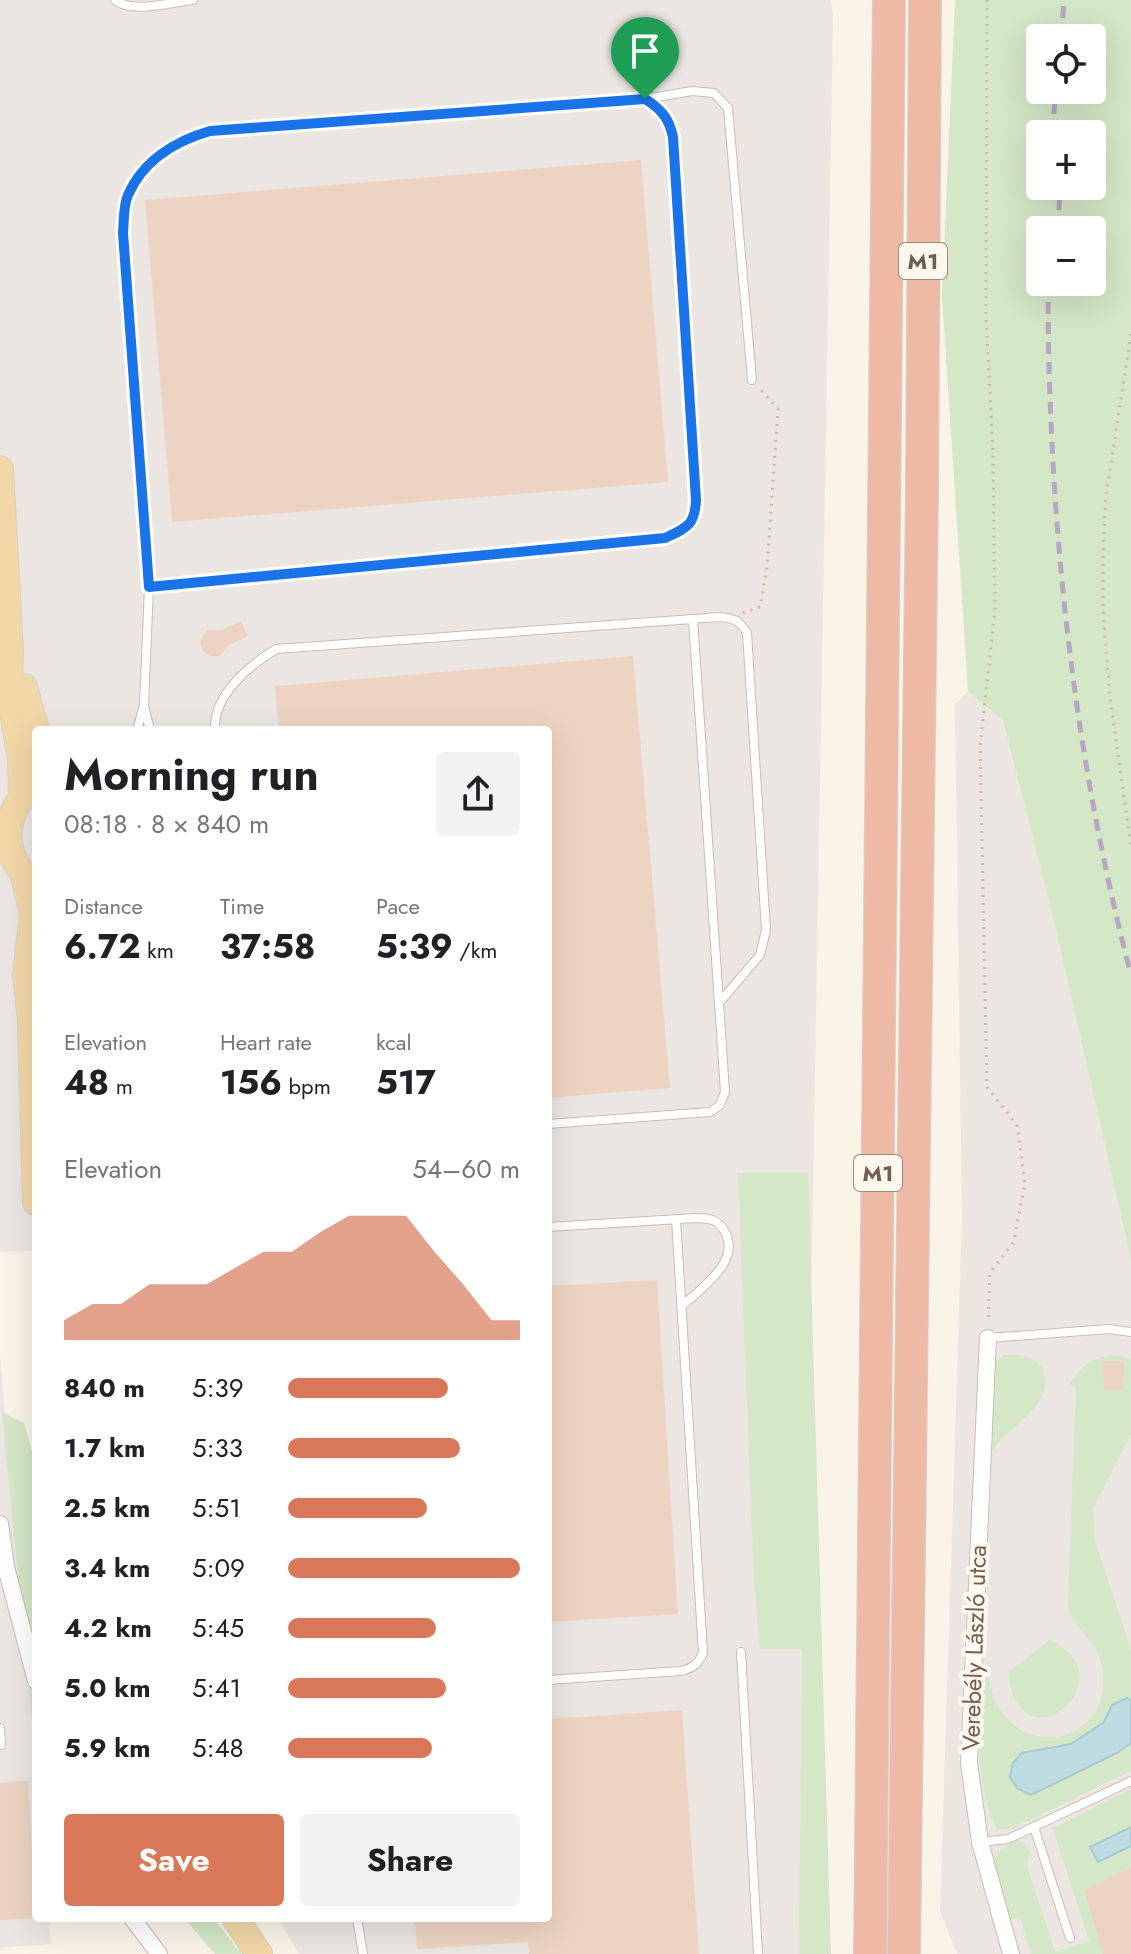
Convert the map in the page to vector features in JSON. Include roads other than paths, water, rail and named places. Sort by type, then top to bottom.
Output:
[{"type":"highway","name":"M1","points":[[870,1954],[889,0]]},
{"type":"highway","name":"M1","points":[[904,1954],[925,0]]},
{"type":"highway","points":[[905,1837],[918,1911],[920,1954]]},
{"type":"main road","points":[[0,469],[10,650],[9,690],[21,760],[17,803],[6,834],[7,846],[32,911]]},
{"type":"main road","points":[[10,650],[35,726]]},
{"type":"main road","points":[[32,923],[26,974],[32,1003]]},
{"type":"main road","points":[[238,1922],[259,1954]]},
{"type":"street","name":"Verebély László utca","points":[[988,1338],[969,1763],[980,1842],[1011,1954]]},
{"type":"street","points":[[0,1524],[6,1567],[32,1666]]},
{"type":"street","points":[[135,1922],[159,1954]]},
{"type":"lane","points":[[115,0],[119,4],[142,6],[193,0]]},
{"type":"lane","points":[[138,726],[144,705],[149,587],[123,233],[127,197],[145,170],[165,149],[210,131],[645,99],[692,91],[714,93],[728,108],[752,380]]},
{"type":"lane","points":[[149,587],[665,538],[686,528],[695,515],[696,500],[673,137],[670,123],[661,109],[645,99]]},
{"type":"lane","points":[[215,726],[214,716],[224,694],[276,649],[733,617],[742,623],[747,633],[766,930],[760,955],[719,1003]]},
{"type":"lane","points":[[552,1124],[710,1112],[720,1105],[725,1092],[693,619]]},
{"type":"lane","points":[[144,705],[149,726]]},
{"type":"lane","points":[[552,1227],[710,1218],[721,1225],[727,1235],[730,1248],[727,1260],[681,1307]]},
{"type":"lane","points":[[552,1680],[681,1671],[699,1662],[703,1653],[676,1219]]},
{"type":"lane","points":[[988,1338],[1109,1329],[1131,1332]]},
{"type":"lane","points":[[741,1652],[758,1954]]},
{"type":"lane","points":[[0,1728],[1,1745]]},
{"type":"lane","points":[[980,1842],[1008,1839],[1131,1781]]},
{"type":"lane","points":[[1034,1827],[1070,1938]]},
{"type":"lane","points":[[358,1922],[363,1954]]},
{"type":"water","points":[[1127,1698],[1131,1700],[1131,1743],[1117,1753],[1031,1795],[1018,1789],[1010,1777],[1013,1763],[1022,1753],[1071,1744],[1104,1722],[1112,1705]]},
{"type":"water","points":[[1131,1827],[1131,1846],[1098,1862],[1090,1847]]},
{"type":"railway","points":[[1062,24],[1064,0]]},
{"type":"railway","points":[[1053,120],[1055,104]]},
{"type":"railway","points":[[1059,200],[1059,216]]},
{"type":"railway","points":[[1048,296],[1053,457],[1067,632],[1093,805],[1131,975]]}]
